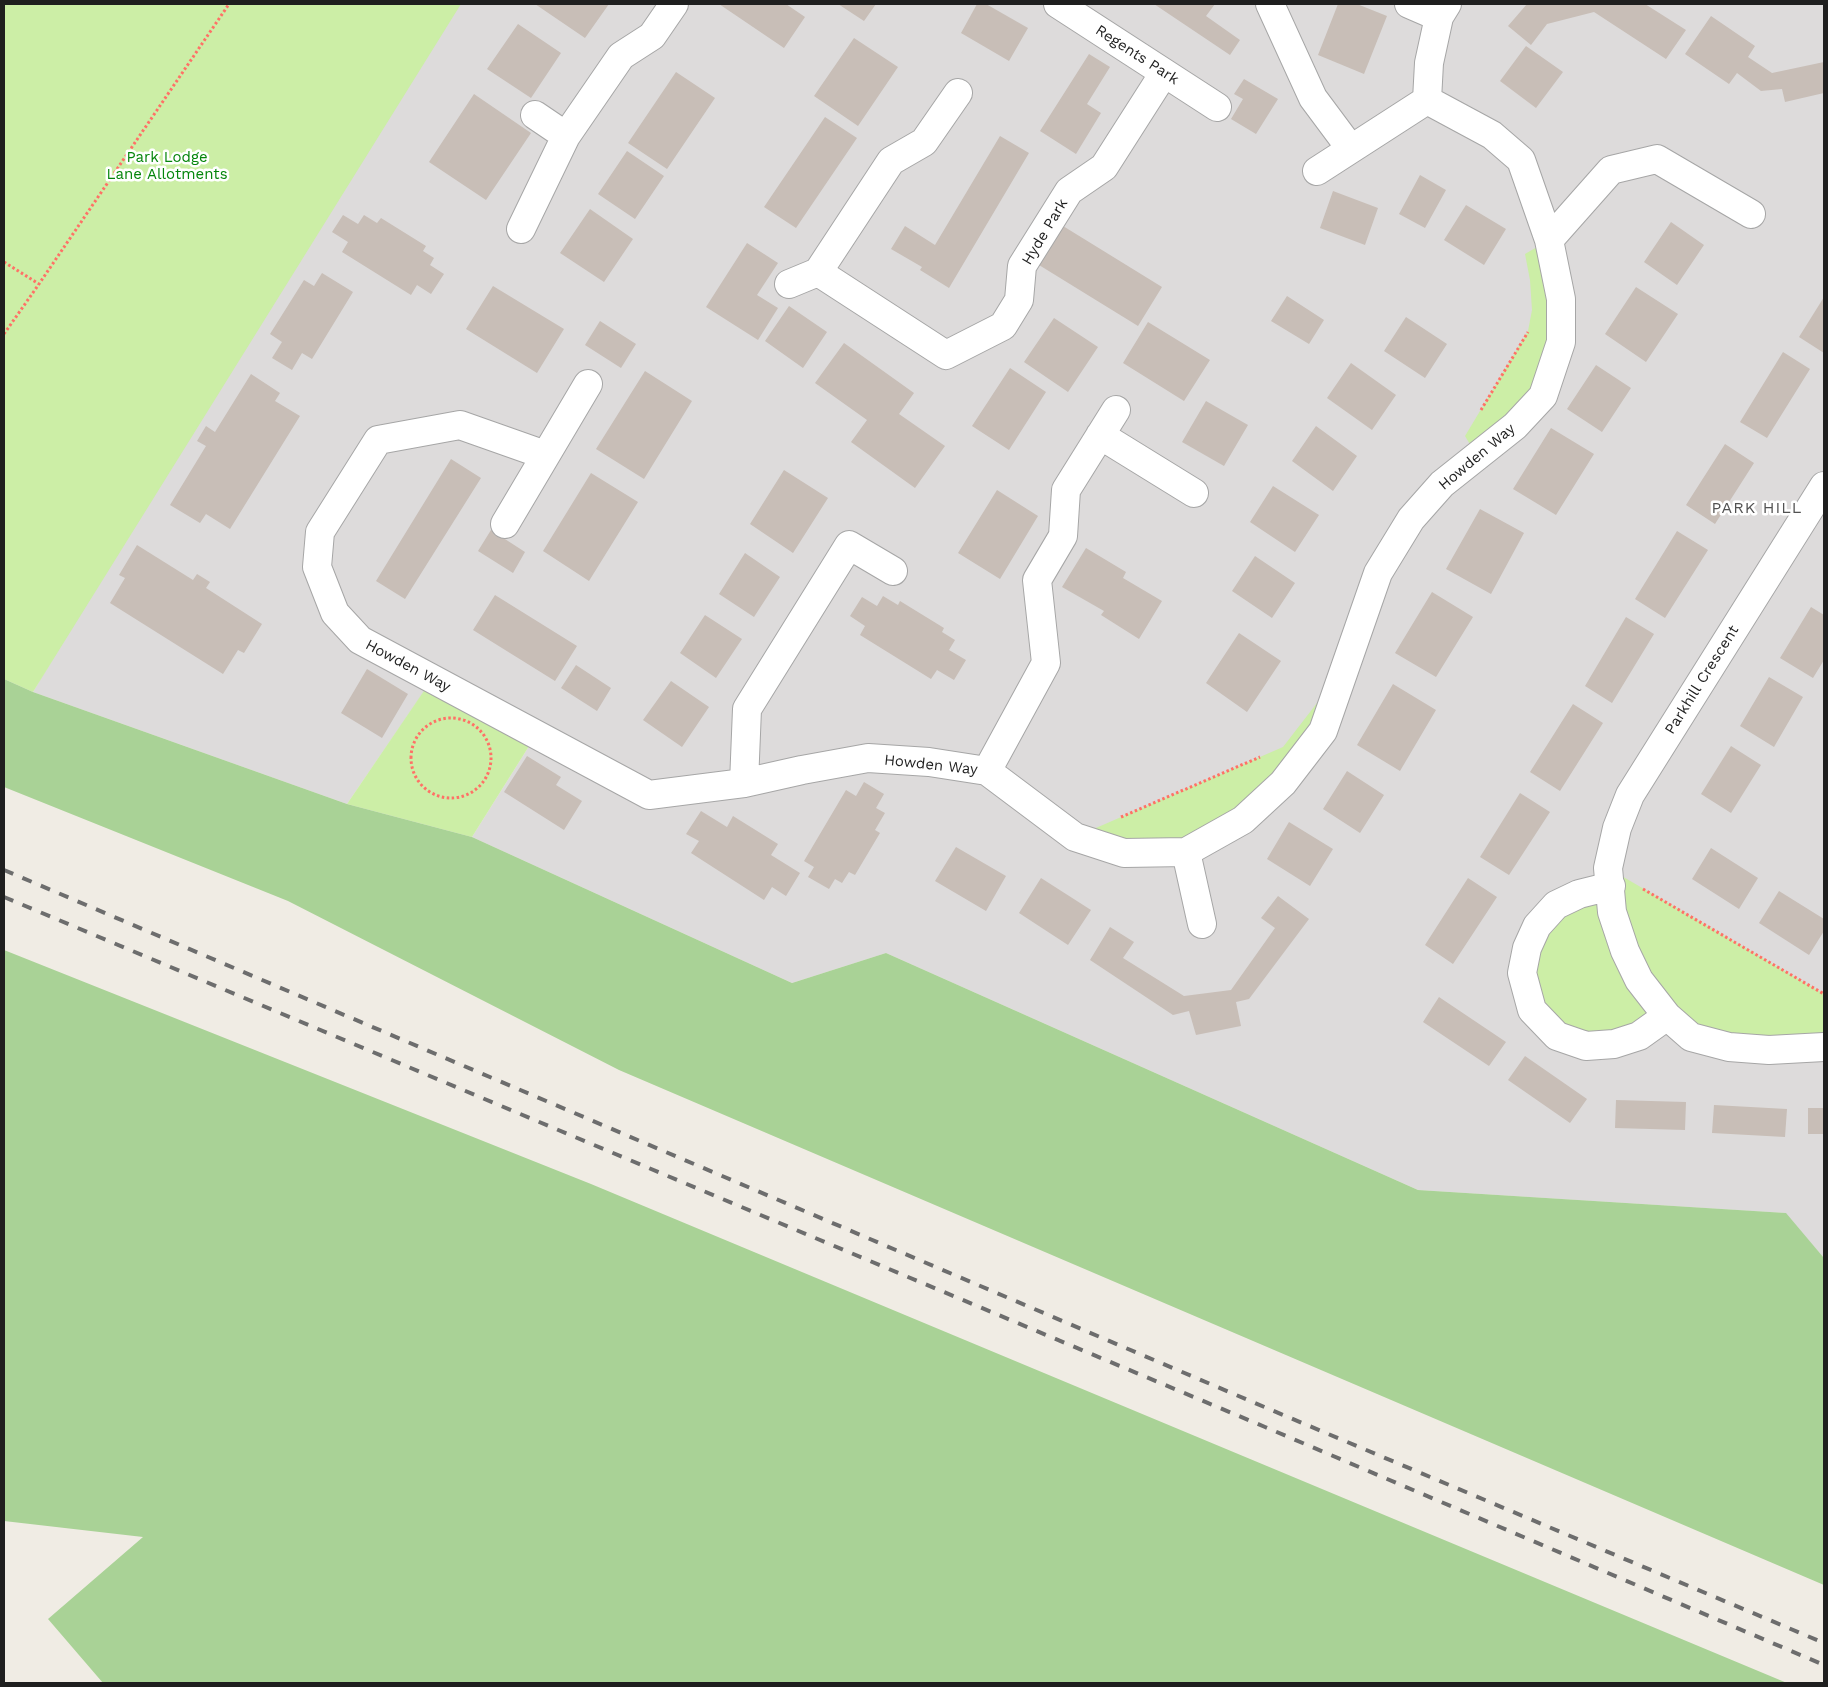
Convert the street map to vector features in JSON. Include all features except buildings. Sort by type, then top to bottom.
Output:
[{"type":"street","points":[[521,229],[566,136],[621,56],[652,36],[674,4]]},
{"type":"street","name":"Regents Park","points":[[1058,4],[1216,106]]},
{"type":"street","points":[[1270,4],[1314,98],[1352,149]]},
{"type":"street","points":[[1317,172],[1427,100],[1429,63],[1443,10],[1409,4]]},
{"type":"street","name":"Hyde Park","points":[[818,272],[946,355],[1003,326],[1019,300],[1022,266],[1069,191],[1104,166],[1164,73]]},
{"type":"street","points":[[789,284],[818,272],[891,160],[924,142],[958,93]]},
{"type":"street","name":"Howden Way","points":[[545,455],[460,425],[378,440],[320,532],[317,567],[335,614],[360,640],[649,795],[744,783],[868,758],[929,762],[987,771],[1075,837],[1124,853],[1186,852],[1243,820],[1283,783],[1318,739],[1323,732],[1378,573],[1411,519],[1442,484],[1515,426],[1543,396],[1561,342],[1561,299],[1549,240],[1521,160],[1492,135],[1427,100]]},
{"type":"street","points":[[535,115],[566,136]]},
{"type":"street","points":[[1549,240],[1611,170],[1658,159],[1751,214]]},
{"type":"street","points":[[505,524],[588,384]]},
{"type":"street","points":[[987,771],[1046,663],[1037,580],[1063,536],[1066,490],[1116,410]]},
{"type":"street","points":[[1100,435],[1194,493]]},
{"type":"street","name":"Parkhill Crescent","points":[[1824,486],[1630,795],[1618,828],[1610,877],[1612,912],[1625,951],[1639,980],[1667,1016],[1690,1037],[1728,1047],[1769,1050],[1824,1047]]},
{"type":"street","points":[[744,783],[747,709],[849,544],[893,571]]},
{"type":"street","points":[[1186,852],[1202,924]]},
{"type":"street","points":[[1610,877],[1556,905],[1537,926],[1527,948],[1522,973],[1532,1010],[1557,1036],[1586,1046],[1614,1044],[1639,1036],[1667,1016]]},
{"type":"path","points":[[4,334],[229,4]]},
{"type":"path","points":[[4,262],[39,284]]},
{"type":"path","points":[[1480,412],[1528,332],[1530,324]]},
{"type":"path","points":[[451,718],[470,723],[486,737],[492,763],[488,777],[472,793],[451,799],[432,794],[417,779],[411,758],[417,738],[432,723],[451,718]]},
{"type":"path","points":[[1120,817],[1265,755]]},
{"type":"path","points":[[1610,877],[1824,994]]},
{"type":"shaded area","points":[[439,4],[1824,4],[1824,1258],[1785,1213],[1418,1190],[886,953],[792,983],[472,837],[536,735],[432,680],[347,804],[33,692]]},
{"type":"green space","name":"Park Lodge Lane Allotments","points":[[4,4],[461,4],[33,692],[4,679]]},
{"type":"green space","points":[[1549,240],[1561,299],[1543,396],[1477,456],[1465,436],[1528,331],[1532,310],[1530,280],[1525,254]]},
{"type":"green space","points":[[1344,668],[1323,731],[1186,852],[1075,837],[1283,747]]},
{"type":"green space","points":[[4,679],[33,692],[347,804],[472,837],[792,983],[886,953],[1418,1190],[1786,1213],[1824,1258],[1824,1585],[619,1070],[288,901],[4,787]]},
{"type":"green space","points":[[432,679],[536,735],[472,837],[347,804]]},
{"type":"green space","points":[[1608,868],[1824,994],[1824,1047],[1769,1050],[1667,1017],[1586,1046],[1532,1010],[1527,948]]},
{"type":"green space","points":[[4,950],[591,1184],[1787,1683],[103,1683],[48,1619],[143,1537],[4,1521]]},
{"type":"railway","points":[[4,870],[1269,1409],[1824,1643]]},
{"type":"railway","points":[[4,897],[1265,1427],[1824,1665]]},
{"type":"district","name":"PARK HILL","points":[[1757,508]]}]
